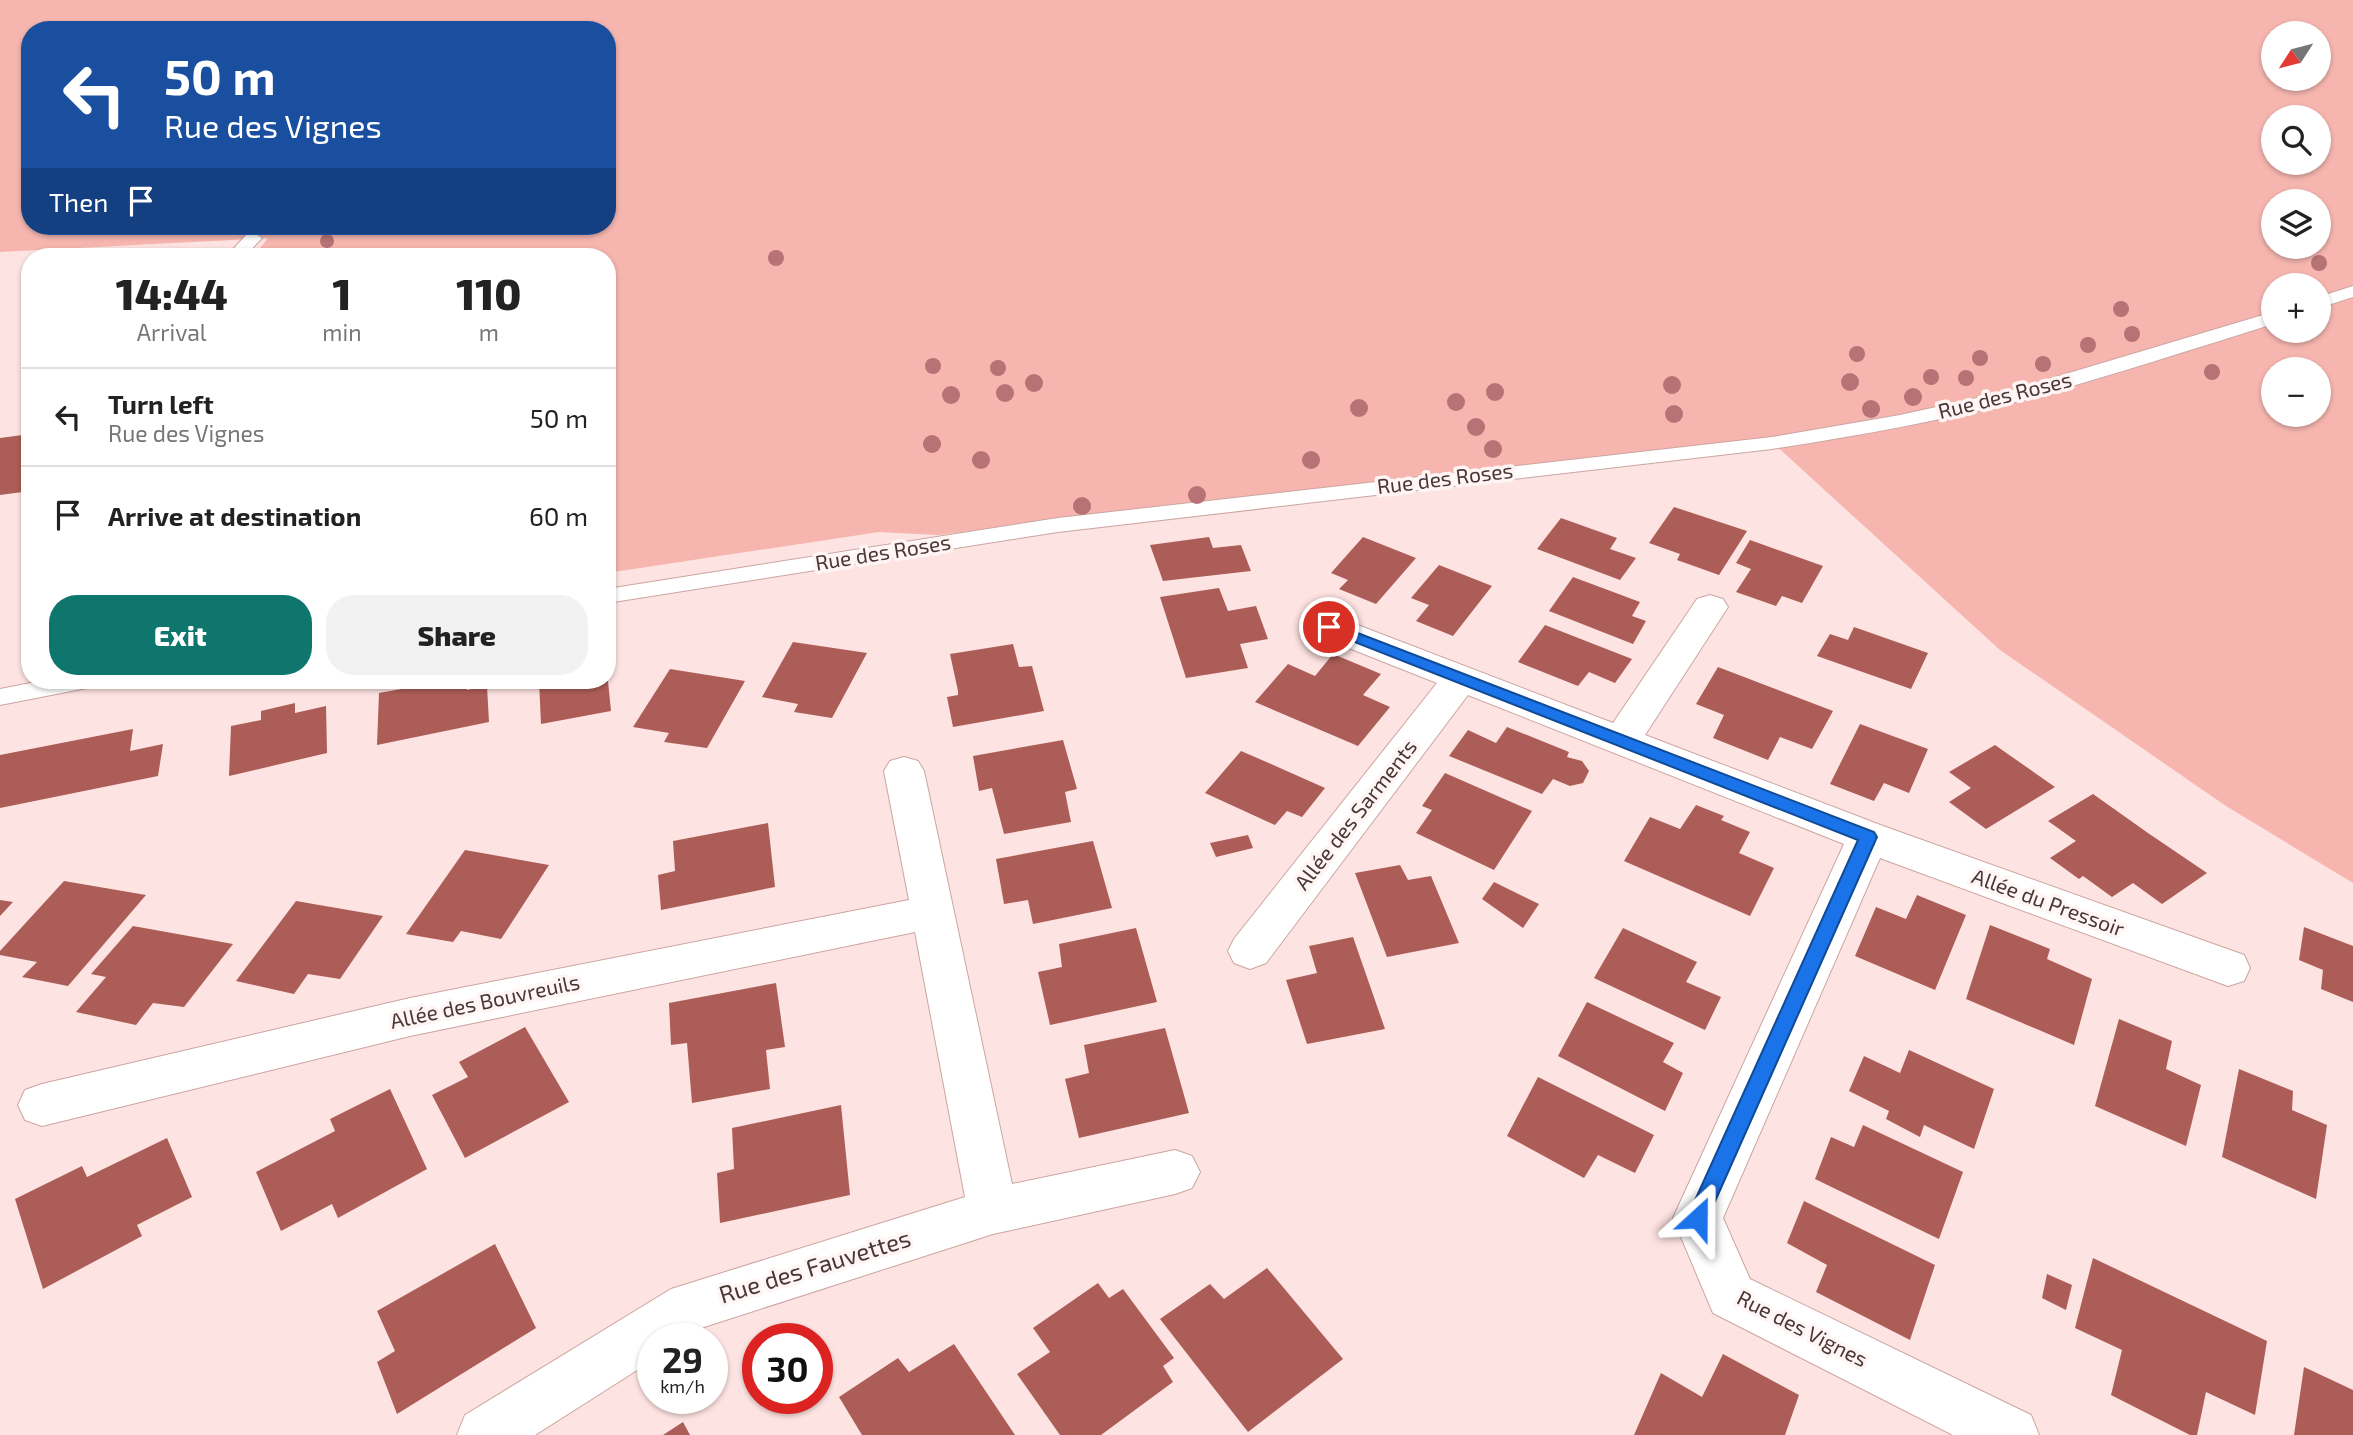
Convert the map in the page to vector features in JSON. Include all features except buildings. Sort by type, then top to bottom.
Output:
[{"type":"street","points":[[1621,741],[1710,607]]},
{"type":"street","points":[[1329,627],[1868,837]]},
{"type":"street","name":"Allée des Sarments","points":[[1250,951],[1461,678]]},
{"type":"street","points":[[905,771],[993,1211]]},
{"type":"street","name":"Allée du Pressoir","points":[[1868,837],[2228,968]]},
{"type":"street","name":"Rue des Vignes","points":[[1868,837],[1698,1218],[1731,1296],[2011,1435]]},
{"type":"street","name":"Allée des Bouvreuils","points":[[41,1105],[410,1017],[932,912]]},
{"type":"street","name":"Rue des Fauvettes","points":[[485,1435],[690,1307],[993,1211],[1175,1172]]},
{"type":"lane","points":[[244,248],[253,238]]},
{"type":"lane","points":[[2331,299],[2353,291]]},
{"type":"lane","name":"Rue des Roses","points":[[616,595],[1058,525],[1772,443],[1869,428],[1979,405],[2261,322]]},
{"type":"lane","points":[[0,697],[32,689]]},
{"type":"shaded area","points":[[0,0],[2353,0],[2353,883],[2226,806],[2000,650],[1773,443],[1242,498],[938,535],[879,532],[616,572],[616,248],[260,248],[268,238],[77,248],[21,248],[21,251],[0,252]]},
{"type":"route","points":[[1329,627],[1868,837],[1698,1218]]}]
